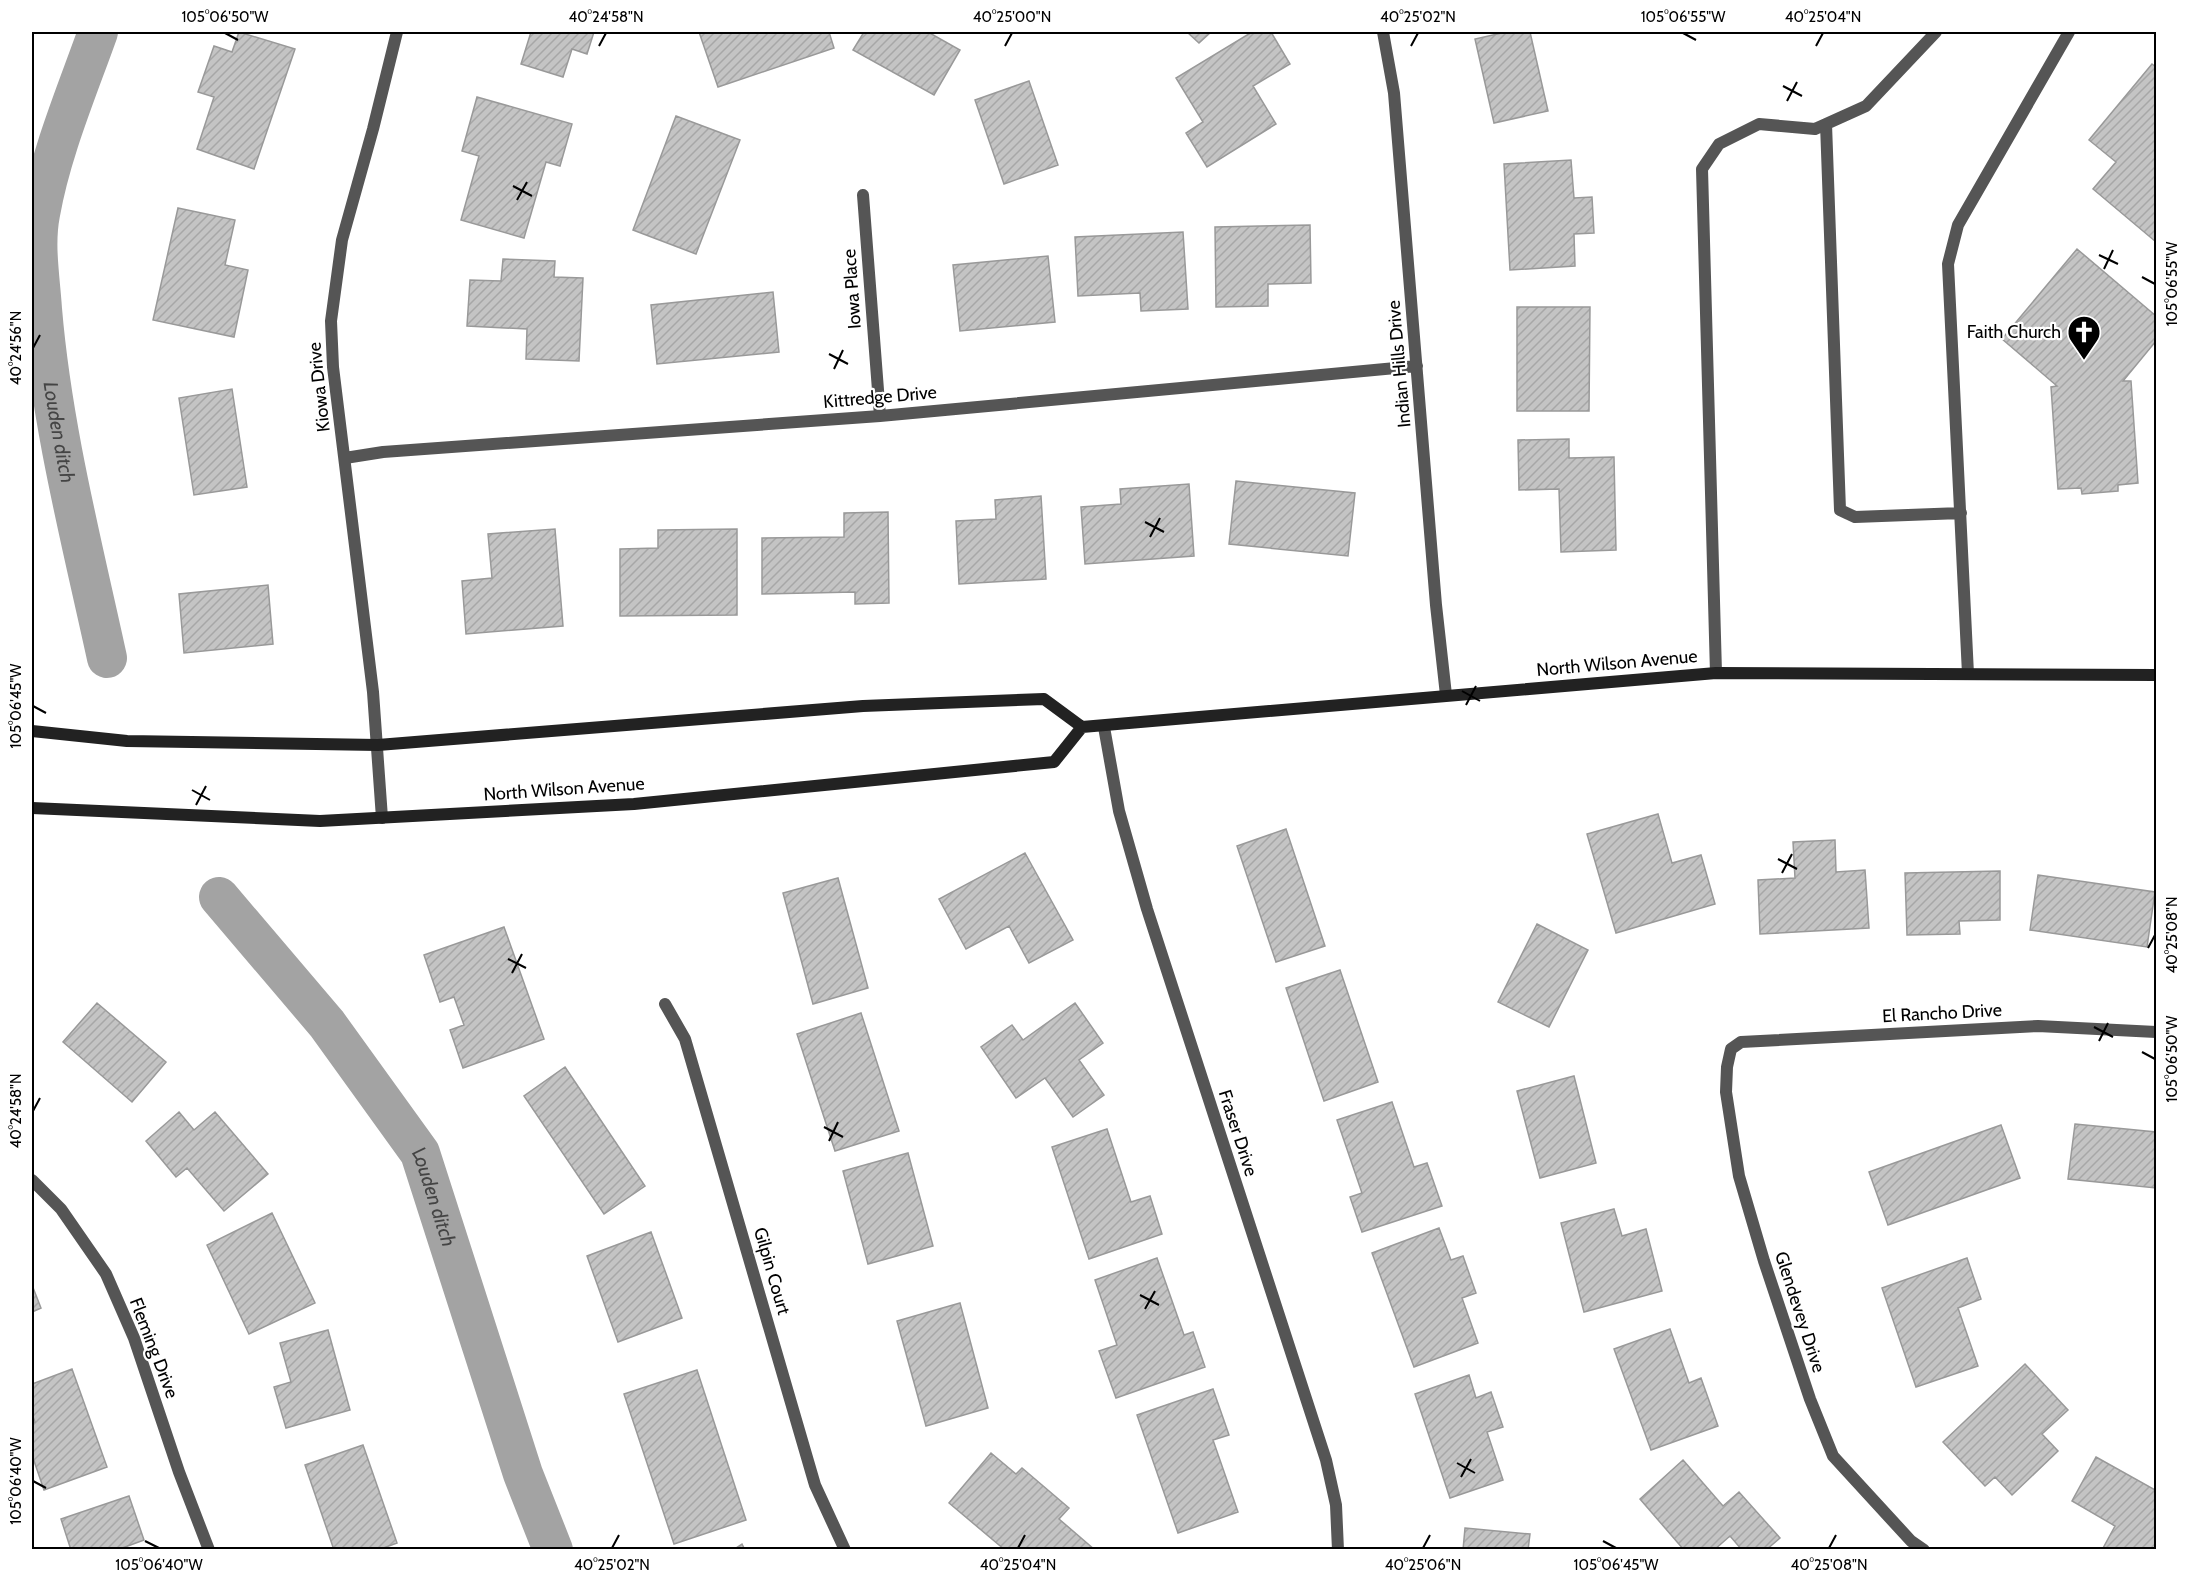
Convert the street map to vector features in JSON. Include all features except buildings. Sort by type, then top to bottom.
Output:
[{"type":"main road","name":"North Wilson Avenue","points":[[32,807],[320,821],[634,804],[1054,762],[1082,728],[1446,694],[1716,672],[2157,675]]},
{"type":"main road","points":[[32,731],[127,741],[378,745],[863,706],[1044,699],[1082,728]]},
{"type":"street","name":"Kiowa Drive","points":[[382,818],[378,745],[333,367],[331,321],[342,240],[398,32]]},
{"type":"street","name":"Indian Hills Drive","points":[[1383,32],[1394,93],[1435,593],[1446,694]]},
{"type":"street","points":[[1716,672],[1701,169],[1719,144],[1759,124],[1815,129],[1866,106],[1936,32]]},
{"type":"street","points":[[1968,674],[1948,264],[1958,225],[2069,32]]},
{"type":"street","points":[[1826,124],[1840,510],[1855,517],[1960,513]]},
{"type":"street","name":"Iowa Place","points":[[863,195],[880,416]]},
{"type":"street","name":"Kittredge Drive","points":[[345,458],[383,452],[880,416],[1417,366]]},
{"type":"street","name":"Fraser Drive","points":[[1104,726],[1119,811],[1147,909],[1326,1461],[1336,1505],[1338,1550]]},
{"type":"street","name":"Gilpin Court","points":[[665,1004],[685,1040],[815,1485],[845,1550]]},
{"type":"street","name":"El Rancho Drive","points":[[1731,1049],[1741,1042],[2038,1026],[2157,1032]]},
{"type":"street","name":"Glendevey Drive","points":[[1731,1049],[1727,1067],[1726,1092],[1739,1176],[1764,1261],[1810,1399],[1833,1456],[1911,1541],[1923,1550]]},
{"type":"street","name":"Fleming Drive","points":[[32,1180],[61,1209],[106,1274],[134,1338],[179,1472],[209,1550]]},
{"type":"waterway","name":"Louden ditch","points":[[98,32],[51,168],[40,214],[37,250],[47,353],[60,441],[107,658]]},
{"type":"waterway","name":"Louden ditch","points":[[219,897],[327,1024],[420,1153],[523,1474],[553,1550]]},
{"type":"place","name":"Faith Church","points":[[2084,361]]}]
